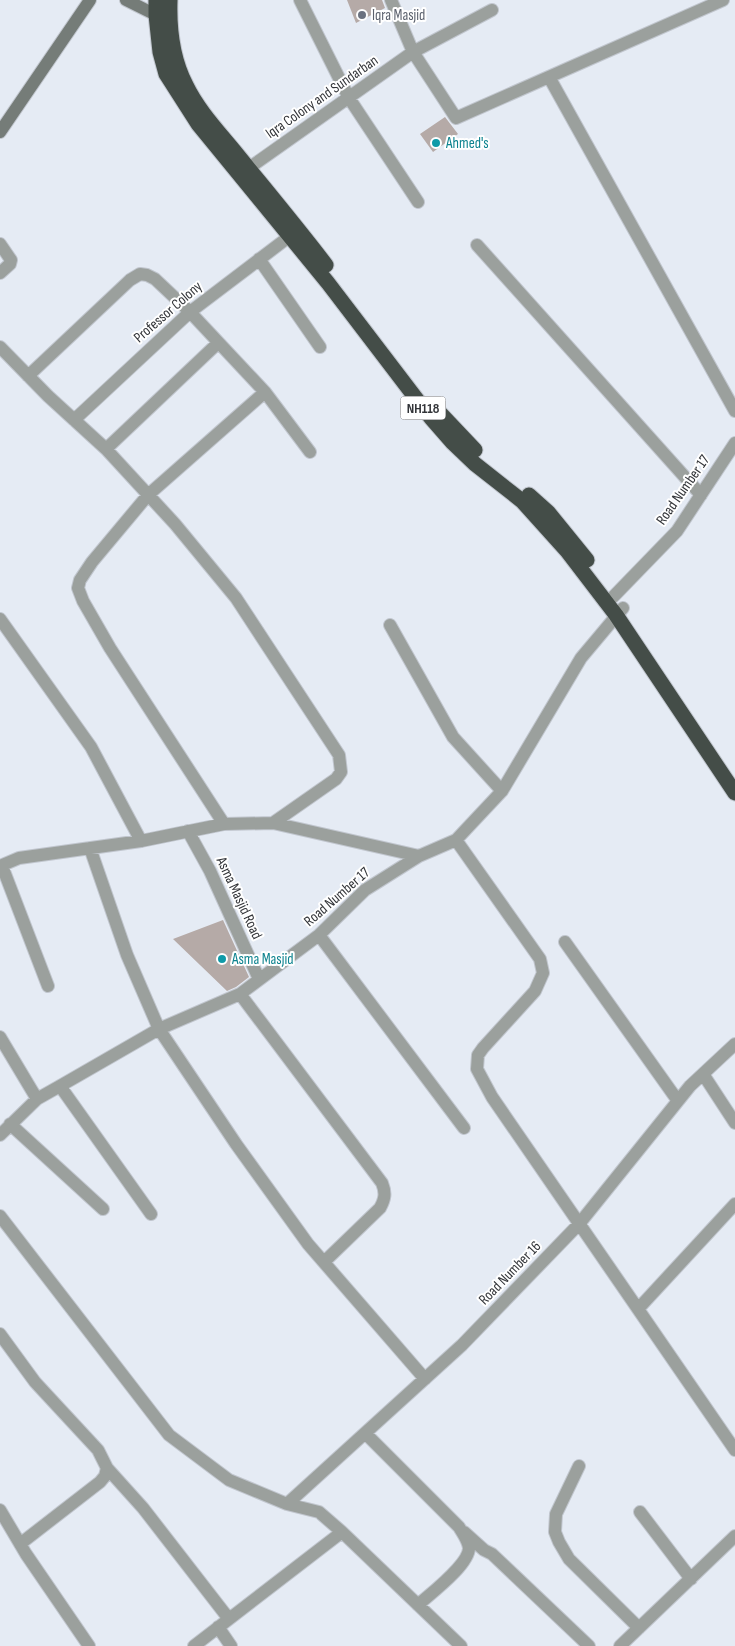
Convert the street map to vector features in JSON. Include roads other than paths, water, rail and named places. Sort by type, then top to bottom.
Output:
[{"type":"highway","name":"NH118","points":[[170,0],[161,10],[160,52],[166,74],[198,124],[354,316],[431,418],[452,442],[522,501],[542,521],[617,607],[652,650],[735,777]]},
{"type":"highway","name":"NH118","points":[[161,10],[172,38],[185,85],[200,108],[328,267],[445,419],[466,441],[548,512],[568,535],[617,607],[735,792]]},
{"type":"main road","points":[[0,132],[90,0]]},
{"type":"main road","points":[[126,0],[161,10]]},
{"type":"street","points":[[300,0],[349,98],[418,202]]},
{"type":"street","points":[[391,0],[414,52],[456,118],[723,0]]},
{"type":"street","name":"Iqra Colony and Sundarban","points":[[248,168],[414,52],[492,10]]},
{"type":"street","points":[[549,77],[735,410]]},
{"type":"street","name":"Professor Colony","points":[[74,420],[190,312],[290,236]]},
{"type":"street","points":[[0,244],[11,260],[10,264],[0,273]]},
{"type":"street","points":[[477,245],[701,494]]},
{"type":"street","points":[[259,259],[320,347]]},
{"type":"street","points":[[28,376],[130,280],[140,274],[147,274],[155,279],[190,312],[265,392],[310,452]]},
{"type":"street","points":[[106,449],[218,343]]},
{"type":"street","points":[[0,347],[106,449],[175,524],[236,598],[339,755],[342,772],[336,779],[273,823]]},
{"type":"street","points":[[224,824],[110,648],[83,601],[78,588],[80,580],[92,562],[148,495],[265,392]]},
{"type":"street","name":"Road Number 17","points":[[0,1134],[37,1099],[159,1028],[240,994],[319,935],[365,890],[419,856],[456,840],[502,791],[581,658],[617,607],[677,531],[735,443]]},
{"type":"street","points":[[0,620],[91,747],[141,841]]},
{"type":"street","points":[[390,625],[453,738],[502,791]]},
{"type":"street","points":[[48,986],[1,866],[19,858],[141,841],[224,824],[273,823],[419,856]]},
{"type":"street","name":"Asma Masjid Road","points":[[188,831],[210,871],[260,979]]},
{"type":"street","points":[[456,840],[540,959],[544,973],[535,991],[483,1048],[476,1061],[476,1069],[492,1097],[578,1224],[735,1450]]},
{"type":"street","points":[[90,848],[127,955],[159,1028],[236,1144],[308,1244],[425,1379]]},
{"type":"street","points":[[319,935],[464,1128]]},
{"type":"street","points":[[565,942],[678,1101]]},
{"type":"street","points":[[240,994],[382,1183],[385,1191],[384,1200],[380,1208],[324,1262]]},
{"type":"street","points":[[0,1036],[37,1099]]},
{"type":"street","name":"Road Number 16","points":[[287,1504],[462,1345],[578,1224],[690,1086],[735,1044]]},
{"type":"street","points":[[703,1074],[735,1123]]},
{"type":"street","points":[[60,1086],[151,1214]]},
{"type":"street","points":[[10,1124],[103,1209]]},
{"type":"street","points":[[638,1309],[735,1204]]},
{"type":"street","points":[[0,1217],[169,1435],[229,1480],[287,1504],[318,1512],[342,1532],[461,1646]]},
{"type":"street","points":[[0,1334],[35,1382],[98,1450],[107,1468],[143,1508],[224,1624],[231,1646]]},
{"type":"street","points":[[366,1433],[459,1527],[484,1550],[492,1554],[589,1646]]},
{"type":"street","points":[[578,1466],[556,1514],[555,1532],[569,1559],[639,1628]]},
{"type":"street","points":[[20,1544],[100,1482],[105,1476],[107,1468]]},
{"type":"street","points":[[0,1510],[5,1527],[20,1544],[88,1646]]},
{"type":"street","points":[[640,1512],[691,1578]]},
{"type":"street","points":[[418,1605],[463,1563],[469,1549],[467,1539],[459,1527]]},
{"type":"street","points":[[194,1646],[342,1532]]},
{"type":"street","points":[[620,1646],[735,1536]]},
{"type":"place","name":"Iqra Masjid","points":[[362,15]]},
{"type":"place","name":"Ahmed's","points":[[436,143]]},
{"type":"place","name":"Asma Masjid","points":[[222,959]]}]
